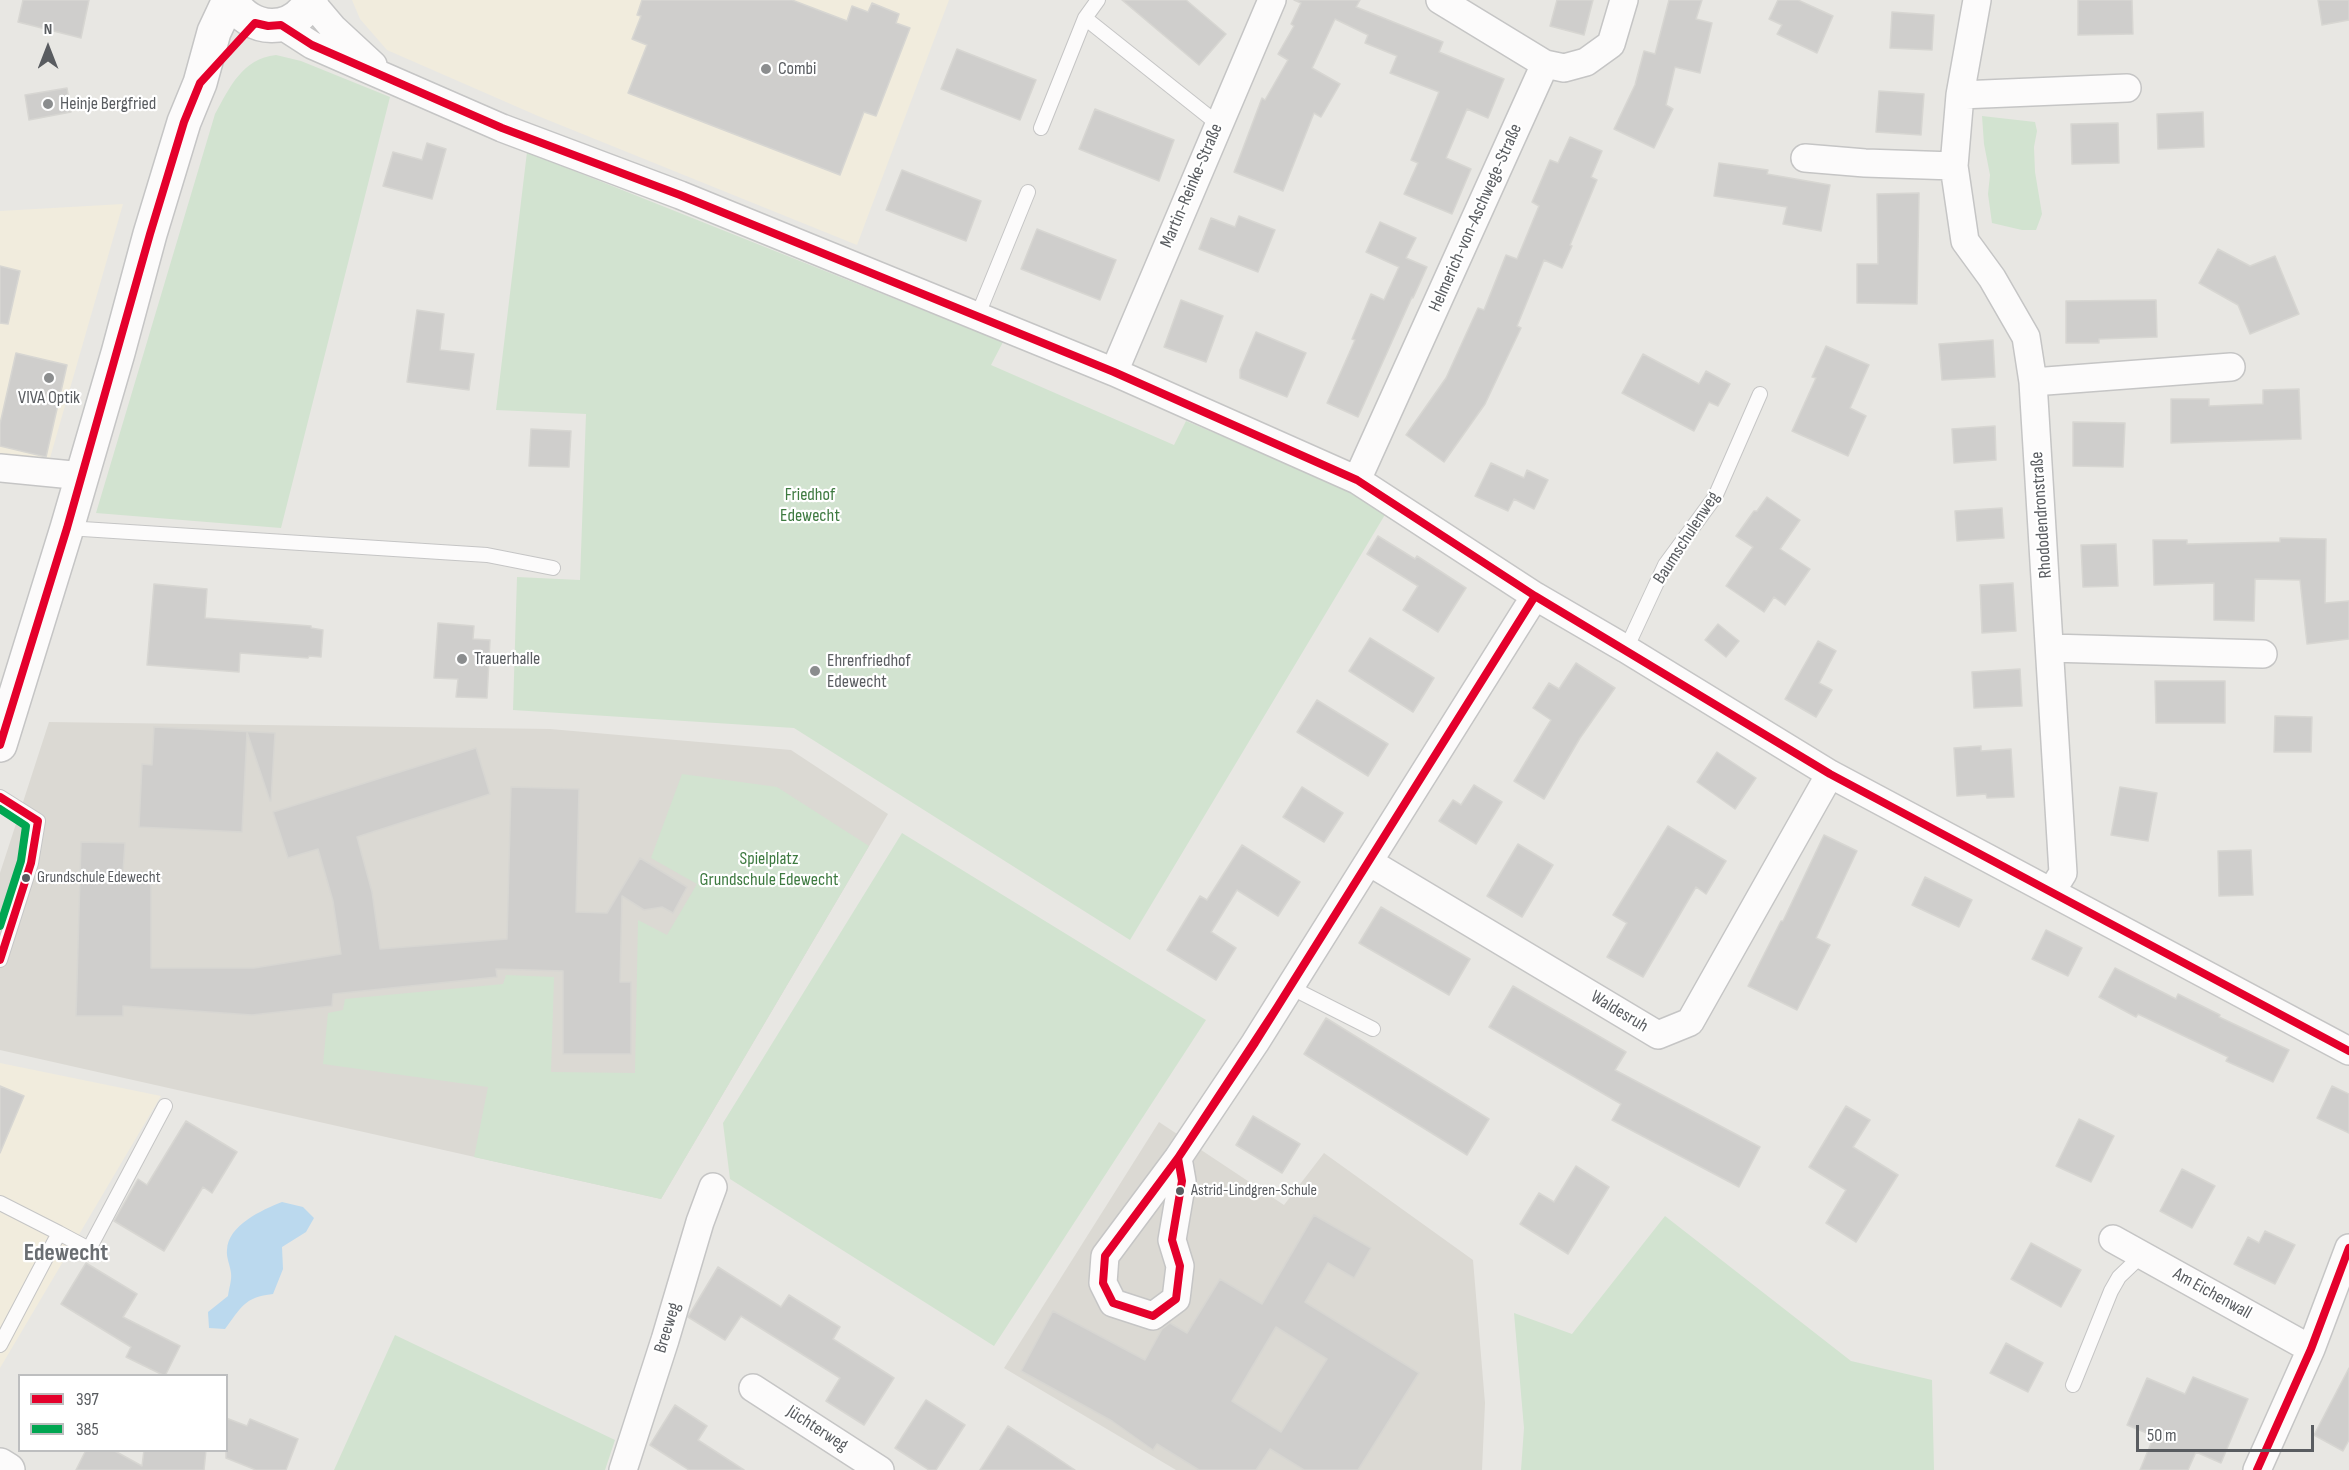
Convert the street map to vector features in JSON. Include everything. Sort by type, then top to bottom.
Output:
[{"type":"main road","points":[[0,746],[83,476],[150,234],[184,122],[200,83],[214,32],[230,0],[245,17],[268,24],[293,20],[311,1]]},
{"type":"main road","points":[[200,83],[268,24]]},
{"type":"main road","points":[[0,1465],[8,1470]]},
{"type":"street","name":"Martin-Reinke-Straße","points":[[1114,372],[1272,0]]},
{"type":"street","points":[[1440,0],[1545,64],[1564,68],[1586,62],[1611,44],[1624,0]]},
{"type":"street","name":"Rhododendronstraße","points":[[1977,0],[1960,95],[1953,166],[1965,241],[1992,278],[2026,337],[2033,382],[2063,873],[2051,892]]},
{"type":"street","points":[[311,1],[333,28],[391,80]]},
{"type":"street","points":[[268,24],[502,128],[680,195],[1114,372],[1357,480],[1535,596],[1830,774],[2349,1051]]},
{"type":"street","name":"Helmerich-von-Aschwege-Straße","points":[[1357,480],[1545,64]]},
{"type":"street","points":[[1960,95],[2127,87]]},
{"type":"street","points":[[1805,158],[1953,166]]},
{"type":"street","points":[[2033,382],[2231,367]]},
{"type":"street","points":[[0,468],[83,476]]},
{"type":"street","points":[[1178,1158],[1182,1181],[1172,1240],[1180,1266],[1176,1299],[1153,1316],[1113,1303],[1103,1282],[1105,1256],[1178,1158],[1290,987],[1535,596]]},
{"type":"street","points":[[2050,648],[2263,654]]},
{"type":"street","name":"Waldesruh","points":[[1369,862],[1658,1035],[1689,1022],[1830,774]]},
{"type":"street","name":"Breeweg","points":[[623,1470],[713,1187]]},
{"type":"street","name":"Am Eichenwall","points":[[2113,1239],[2311,1349]]},
{"type":"street","points":[[2257,1470],[2311,1349],[2349,1248]]},
{"type":"street","name":"Jüchterweg","points":[[753,1388],[880,1470]]},
{"type":"lane","points":[[1041,128],[1084,18],[1098,0]]},
{"type":"lane","points":[[1084,18],[1218,124]]},
{"type":"lane","points":[[977,317],[1028,192]]},
{"type":"lane","name":"Baumschulenweg","points":[[1626,649],[1665,565],[1715,497],[1760,394]]},
{"type":"lane","points":[[67,528],[487,555],[553,568]]},
{"type":"lane","points":[[0,797],[38,821],[31,863],[0,960]]},
{"type":"lane","points":[[1290,987],[1373,1029]]},
{"type":"lane","points":[[0,1203],[89,1249],[165,1106]]},
{"type":"lane","points":[[0,1345],[59,1233]]},
{"type":"lane","points":[[2073,1385],[2111,1291],[2119,1277],[2142,1255]]},
{"type":"shaded area","points":[[352,0],[949,0],[857,245],[538,116],[387,50],[360,19]]},
{"type":"shaded area","points":[[123,204],[48,465],[0,462],[0,211]]},
{"type":"shaded area","name":"Grundschule Edewecht","points":[[49,722],[550,729],[791,750],[888,814],[661,1199],[0,1050],[0,873]]},
{"type":"shaded area","points":[[0,1063],[161,1096],[0,1368]]},
{"type":"shaded area","name":"Astrid-Lindgren-Schule","points":[[1159,1122],[1284,1205],[1324,1153],[1473,1260],[1485,1403],[1482,1470],[1176,1470],[1004,1368]]},
{"type":"green space","points":[[276,55],[301,61],[390,97],[281,528],[96,513],[215,114],[238,76],[246,68],[254,62]]},
{"type":"green space","points":[[1982,116],[2035,122],[2037,131],[2034,147],[2035,172],[2042,214],[2036,230],[2022,230],[1992,223],[1988,194],[1990,175]]},
{"type":"green space","name":"Friedhof Edewecht","points":[[527,152],[1003,342],[991,365],[1174,445],[1186,421],[1325,479],[1386,513],[1130,940],[794,728],[513,710],[517,577],[580,580],[586,414],[496,410]]},
{"type":"green space","name":"Spielplatz Grundschule Edewecht","points":[[682,774],[777,787],[869,846],[661,1199],[474,1157],[488,1087],[323,1064],[328,1013],[343,1010],[345,999],[503,984],[506,975],[554,977],[551,1072],[635,1073],[638,920],[667,935],[697,884],[651,858]]},
{"type":"green space","points":[[902,833],[1206,1020],[994,1346],[730,1179],[723,1123]]},
{"type":"green space","points":[[1665,1216],[1851,1361],[1932,1380],[1934,1470],[1521,1470],[1524,1428],[1514,1313],[1572,1334]]},
{"type":"green space","points":[[395,1335],[615,1440],[605,1470],[334,1470]]},
{"type":"water","points":[[282,1202],[303,1207],[314,1218],[306,1232],[282,1247],[283,1269],[273,1294],[249,1301],[225,1329],[209,1328],[208,1312],[228,1296],[231,1276],[227,1250],[233,1233],[247,1220]]},
{"type":"building","points":[[23,0],[89,0],[81,38],[18,22]]},
{"type":"building","name":"Combi","points":[[642,0],[792,0],[847,21],[852,6],[868,12],[872,3],[899,14],[896,23],[910,28],[876,116],[864,112],[840,175],[628,93],[647,45],[632,39],[641,16],[637,15]]},
{"type":"building","points":[[1122,0],[1186,0],[1226,34],[1199,65]]},
{"type":"building","points":[[1294,0],[1360,0],[1356,7],[1443,42],[1439,52],[1504,79],[1488,118],[1467,109],[1446,158],[1471,169],[1452,214],[1404,194],[1418,163],[1411,160],[1439,92],[1390,73],[1397,56],[1365,43],[1368,35],[1335,19],[1312,68],[1340,84],[1321,117],[1314,113],[1283,191],[1234,172],[1262,98],[1265,100],[1288,60],[1278,54],[1294,26],[1291,24],[1301,3]]},
{"type":"building","points":[[1557,0],[1593,0],[1584,35],[1550,26]]},
{"type":"building","points":[[1669,0],[1702,0],[1696,19],[1712,23],[1700,73],[1675,67],[1666,105],[1673,109],[1654,148],[1614,129],[1635,85],[1644,51],[1655,54]]},
{"type":"building","points":[[1778,0],[1798,0],[1833,16],[1817,53],[1777,34],[1782,25],[1769,19]]},
{"type":"building","points":[[2078,0],[2132,0],[2133,34],[2078,35]]},
{"type":"building","points":[[2318,0],[2349,0],[2349,20],[2322,25]]},
{"type":"building","points":[[1892,12],[1934,15],[1932,50],[1890,48]]},
{"type":"building","points":[[957,49],[1036,80],[1020,120],[941,89]]},
{"type":"building","name":"Heinje Bergfried","points":[[67,88],[71,112],[29,120],[25,95]]},
{"type":"building","points":[[1879,91],[1924,94],[1921,135],[1876,132]]},
{"type":"building","points":[[1095,109],[1174,140],[1159,181],[1079,149]]},
{"type":"building","points":[[2203,112],[2204,147],[2158,149],[2157,114]]},
{"type":"building","points":[[2118,123],[2119,163],[2072,164],[2071,124]]},
{"type":"building","points":[[1570,137],[1602,151],[1591,177],[1597,180],[1570,245],[1572,246],[1562,268],[1544,260],[1517,326],[1521,328],[1485,404],[1444,462],[1406,435],[1446,378],[1478,308],[1484,310],[1506,255],[1517,259],[1539,206],[1532,202],[1550,160],[1558,163]]},
{"type":"building","points":[[427,143],[446,149],[432,199],[383,186],[393,152],[422,160]]},
{"type":"building","points":[[1719,163],[1768,170],[1767,174],[1830,185],[1821,231],[1783,224],[1787,207],[1714,196]]},
{"type":"building","points":[[902,170],[981,201],[966,241],[886,210]]},
{"type":"building","points":[[1919,193],[1917,304],[1857,303],[1857,264],[1878,264],[1877,194]]},
{"type":"building","points":[[1239,216],[1275,230],[1258,272],[1199,249],[1211,218],[1235,227]]},
{"type":"building","points":[[1380,222],[1416,238],[1406,258],[1427,267],[1358,417],[1327,403],[1355,340],[1352,339],[1371,294],[1384,300],[1399,267],[1366,252]]},
{"type":"building","points":[[1037,229],[1116,260],[1100,300],[1021,269]]},
{"type":"building","points":[[2218,249],[2250,266],[2275,256],[2299,314],[2250,334],[2238,305],[2199,283]]},
{"type":"building","points":[[0,266],[20,271],[8,324],[0,323]]},
{"type":"building","points":[[1181,300],[1223,316],[1206,362],[1164,347]]},
{"type":"building","points":[[2156,300],[2157,337],[2099,339],[2099,343],[2066,343],[2066,301]]},
{"type":"building","points":[[417,310],[444,314],[440,350],[474,354],[469,390],[407,382]]},
{"type":"building","points":[[1256,332],[1306,353],[1287,397],[1240,378],[1240,370]]},
{"type":"building","points":[[1993,340],[1995,377],[1942,380],[1939,344]]},
{"type":"building","points":[[1826,346],[1869,365],[1850,408],[1866,416],[1848,456],[1792,431],[1816,378],[1812,377]]},
{"type":"building","points":[[16,353],[67,365],[46,457],[0,446],[0,424]]},
{"type":"building","points":[[1643,354],[1699,384],[1706,371],[1730,384],[1718,406],[1709,402],[1694,431],[1622,393]]},
{"type":"building","points":[[2299,389],[2301,439],[2171,443],[2171,399],[2209,399],[2209,406],[2263,404],[2263,390]]},
{"type":"building","points":[[2073,422],[2125,423],[2123,467],[2073,466]]},
{"type":"building","points":[[1995,426],[1996,460],[1954,463],[1952,429]]},
{"type":"building","points":[[531,429],[571,431],[569,467],[529,466]]},
{"type":"building","points":[[1491,463],[1524,478],[1527,470],[1548,480],[1534,509],[1514,499],[1508,511],[1475,496]]},
{"type":"building","points":[[1767,497],[1800,520],[1780,549],[1810,569],[1785,605],[1774,597],[1764,612],[1726,586],[1753,547],[1736,536]]},
{"type":"building","points":[[2002,508],[2004,538],[1957,541],[1955,511]]},
{"type":"building","points":[[1378,536],[1415,559],[1417,556],[1466,588],[1438,632],[1403,610],[1418,586],[1367,554]]},
{"type":"building","points":[[2280,538],[2326,539],[2325,603],[2349,601],[2349,639],[2307,644],[2300,580],[2255,579],[2254,621],[2214,620],[2214,583],[2154,585],[2153,540],[2187,540],[2187,544],[2280,542]]},
{"type":"building","points":[[2116,544],[2118,586],[2083,587],[2081,545]]},
{"type":"building","points":[[2013,583],[2016,631],[1982,633],[1980,585]]},
{"type":"building","points":[[154,584],[207,589],[205,618],[311,626],[311,628],[323,630],[321,657],[240,653],[239,672],[147,665]]},
{"type":"building","name":"Trauerhalle","points":[[438,623],[474,626],[473,639],[490,640],[487,698],[456,697],[458,679],[434,678]]},
{"type":"building","points":[[1718,624],[1739,641],[1726,657],[1705,640]]},
{"type":"building","points":[[1370,638],[1434,678],[1413,712],[1349,671]]},
{"type":"building","points":[[1818,641],[1836,651],[1819,683],[1832,690],[1816,717],[1785,699]]},
{"type":"building","points":[[1576,663],[1615,688],[1580,738],[1544,799],[1514,781],[1551,720],[1533,708],[1549,683],[1559,689]]},
{"type":"building","points":[[2020,669],[2022,706],[1974,708],[1972,672]]},
{"type":"building","points":[[2155,681],[2225,681],[2225,723],[2156,723]]},
{"type":"building","points":[[1317,700],[1388,744],[1368,776],[1297,732]]},
{"type":"building","points":[[2275,716],[2312,717],[2311,752],[2274,752]]},
{"type":"building","points":[[154,727],[275,733],[271,801],[247,732],[242,832],[139,827],[142,764],[152,765]]},
{"type":"building","points":[[1981,746],[1981,751],[2011,749],[2014,797],[1987,798],[1986,794],[1957,796],[1954,748]]},
{"type":"building","name":"Grundschule Edewecht","points":[[476,748],[490,794],[357,837],[372,892],[380,949],[507,939],[511,787],[579,789],[576,912],[607,913],[640,858],[687,887],[673,913],[662,907],[644,910],[622,896],[620,982],[631,982],[631,1054],[563,1054],[563,971],[496,969],[497,977],[333,994],[332,1006],[252,1015],[123,1006],[123,1016],[76,1016],[81,842],[125,843],[123,872],[151,872],[151,968],[254,968],[341,954],[333,901],[318,849],[288,858],[273,812]]},
{"type":"building","points":[[1717,752],[1756,778],[1735,809],[1697,782]]},
{"type":"building","points":[[1474,785],[1502,802],[1476,844],[1439,821],[1453,800],[1461,805]]},
{"type":"building","points":[[1302,787],[1343,813],[1324,842],[1283,817]]},
{"type":"building","points":[[2120,787],[2157,793],[2148,841],[2111,835]]},
{"type":"building","points":[[1668,826],[1726,861],[1706,894],[1696,887],[1643,977],[1607,957],[1627,923],[1613,915]]},
{"type":"building","points":[[1824,835],[1857,851],[1816,938],[1830,945],[1797,1010],[1748,986],[1783,921]]},
{"type":"building","points":[[1518,844],[1553,865],[1522,917],[1487,896]]},
{"type":"building","points":[[1242,845],[1300,882],[1278,916],[1237,890],[1211,932],[1236,948],[1216,980],[1167,950],[1200,896],[1207,900]]},
{"type":"building","points":[[2251,850],[2253,895],[2219,896],[2218,851]]},
{"type":"building","points":[[1925,877],[1972,900],[1959,927],[1912,905]]},
{"type":"building","points":[[1381,907],[1470,959],[1449,995],[1359,943]]},
{"type":"building","points":[[2046,930],[2082,948],[2068,976],[2032,959]]},
{"type":"building","points":[[2115,968],[2176,999],[2178,994],[2220,1015],[2219,1017],[2289,1050],[2273,1082],[2226,1061],[2228,1057],[2138,1014],[2136,1017],[2099,997]]},
{"type":"building","points":[[1513,986],[1626,1052],[1615,1070],[1760,1147],[1739,1187],[1612,1120],[1621,1104],[1489,1027]]},
{"type":"building","points":[[1326,1018],[1489,1119],[1467,1155],[1304,1054]]},
{"type":"building","points":[[0,1086],[24,1096],[0,1153]]},
{"type":"building","points":[[2332,1086],[2349,1094],[2349,1133],[2317,1118]]},
{"type":"building","points":[[1846,1106],[1870,1120],[1853,1147],[1898,1175],[1856,1242],[1826,1223],[1846,1190],[1809,1167]]},
{"type":"building","points":[[1253,1116],[1300,1144],[1282,1173],[1236,1145]]},
{"type":"building","points":[[2079,1119],[2114,1136],[2091,1182],[2056,1166]]},
{"type":"building","points":[[186,1121],[237,1152],[212,1193],[203,1187],[164,1251],[114,1221],[138,1179],[147,1185]]},
{"type":"building","points":[[1576,1166],[1609,1187],[1568,1254],[1520,1224],[1539,1193],[1554,1202]]},
{"type":"building","points":[[2182,1169],[2215,1186],[2192,1228],[2160,1211]]},
{"type":"building","points":[[1314,1215],[1371,1248],[1354,1278],[1328,1263],[1305,1302],[1419,1373],[1358,1470],[1304,1470],[1270,1449],[1256,1470],[1199,1470],[1157,1444],[1153,1450],[1112,1421],[1021,1371],[1053,1311],[1145,1360],[1162,1329],[1170,1323],[1187,1333],[1220,1279],[1262,1304]],"holes":[[[1276,1327],[1327,1359],[1281,1432],[1232,1401]]]},
{"type":"building","points":[[2265,1231],[2295,1245],[2275,1284],[2234,1264],[2248,1237],[2259,1243]]},
{"type":"building","points":[[2031,1243],[2081,1270],[2061,1307],[2011,1279]]},
{"type":"building","points":[[86,1263],[137,1294],[123,1317],[180,1346],[166,1374],[161,1374],[126,1357],[131,1347],[61,1304]]},
{"type":"building","points":[[718,1267],[781,1307],[789,1295],[840,1327],[833,1339],[894,1378],[864,1425],[826,1401],[840,1378],[741,1316],[725,1340],[688,1317]]},
{"type":"building","points":[[2006,1343],[2043,1363],[2028,1392],[1990,1373]]},
{"type":"building","points":[[2349,1368],[2349,1440],[2343,1451],[2314,1435]]},
{"type":"building","points":[[2193,1377],[2248,1399],[2221,1463],[2196,1452],[2188,1470],[2140,1470],[2154,1436],[2127,1425],[2147,1378],[2185,1394]]},
{"type":"building","points":[[926,1400],[965,1425],[936,1470],[929,1470],[895,1448]]},
{"type":"building","points":[[675,1405],[707,1426],[698,1440],[744,1470],[689,1470],[650,1445]]},
{"type":"building","points":[[228,1419],[247,1426],[250,1419],[298,1439],[286,1470],[256,1470],[226,1458]]},
{"type":"building","points":[[1008,1426],[1045,1450],[1075,1470],[980,1470]]},
{"type":"building","points":[[85,1452],[117,1452],[142,1466],[144,1452],[206,1452],[204,1470],[76,1470]]},
{"type":"transit line","name":"397","points":[[0,745],[67,528],[184,122],[200,83],[255,23],[268,26],[281,25],[312,45],[502,128],[680,195],[1114,372],[1357,480],[1535,596],[1830,774],[2349,1051]]},
{"type":"transit line","name":"397","points":[[1535,596],[1255,1043],[1178,1158],[1276,1009],[1535,596]]},
{"type":"transit line","name":"397","points":[[0,797],[38,821],[31,863],[0,960]]},
{"type":"transit line","name":"385","points":[[0,809],[26,826],[21,861],[0,926]]},
{"type":"transit line","name":"397","points":[[1178,1158],[1182,1181],[1172,1240],[1180,1266],[1176,1299],[1153,1316],[1113,1303],[1103,1283],[1105,1256],[1178,1158]]},
{"type":"transit line","name":"397","points":[[2257,1470],[2311,1349],[2349,1248]]},
{"type":"place","name":"Combi","points":[[766,69]]},
{"type":"place","name":"Heinje Bergfried","points":[[48,104]]},
{"type":"place","name":"VIVA Optik","points":[[49,378]]},
{"type":"place","name":"Trauerhalle","points":[[462,659]]},
{"type":"place","name":"Ehrenfriedhof Edewecht","points":[[815,671]]},
{"type":"place","name":"Grundschule Edewecht","points":[[26,878]]},
{"type":"place","name":"Astrid-Lindgren-Schule","points":[[1180,1191]]},
{"type":"district","name":"Edewecht","points":[[66,1254]]}]
